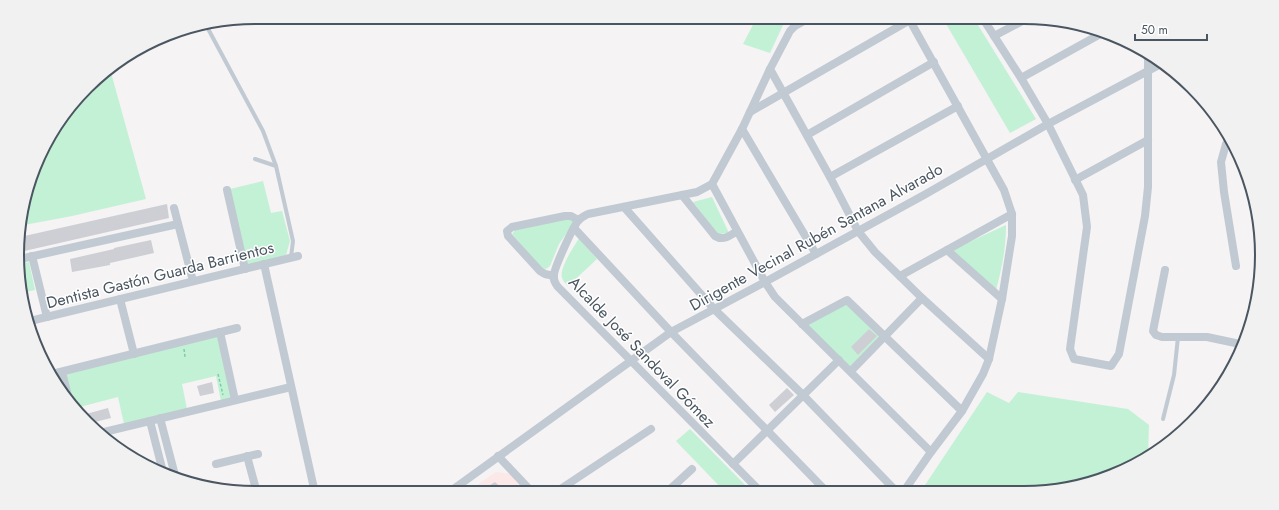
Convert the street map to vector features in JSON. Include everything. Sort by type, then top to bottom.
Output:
[{"type":"street","points":[[576,224],[583,216],[588,214],[698,192],[712,184],[742,129],[770,69],[790,31],[799,24]]},
{"type":"street","points":[[750,112],[901,24]]},
{"type":"street","points":[[907,486],[962,411],[984,374],[989,359],[1002,299],[1012,236],[1012,214],[1004,190],[912,24]]},
{"type":"street","points":[[986,24],[1048,124],[1083,195],[1087,226],[1070,349],[1074,359],[1111,366],[1119,354],[1145,216],[1148,187],[1148,60]]},
{"type":"street","points":[[994,36],[1017,24]]},
{"type":"street","points":[[1021,78],[1097,36]]},
{"type":"street","points":[[807,135],[934,62]]},
{"type":"street","name":"Dirigente Vecinal Rubén Santana Alvarado","points":[[456,486],[671,332],[924,195],[1048,124],[1157,66]]},
{"type":"street","points":[[770,69],[858,231],[875,252],[922,298],[989,359]]},
{"type":"street","points":[[830,177],[958,106]]},
{"type":"street","points":[[742,129],[816,254]]},
{"type":"street","points":[[1075,180],[1148,140]]},
{"type":"street","points":[[1226,144],[1221,162],[1224,192],[1236,266]]},
{"type":"street","points":[[712,184],[737,232],[775,297],[931,452]]},
{"type":"street","points":[[227,190],[245,269]]},
{"type":"street","points":[[682,195],[714,236],[725,238],[737,232]]},
{"type":"street","points":[[624,207],[714,309],[891,486]]},
{"type":"street","points":[[174,208],[193,282]]},
{"type":"street","points":[[900,276],[1012,214]]},
{"type":"street","points":[[554,276],[540,271],[508,236],[507,231],[512,227],[571,216],[576,224],[671,332],[821,486]]},
{"type":"street","points":[[24,258],[178,224]]},
{"type":"street","name":"Alcalde José Sandoval Gómez","points":[[576,224],[556,266],[554,276],[555,283],[630,361],[755,486]]},
{"type":"street","points":[[947,250],[1002,299]]},
{"type":"street","points":[[32,256],[47,317]]},
{"type":"street","name":"Dentista Gastón Guarda Barrientos","points":[[33,320],[294,257]]},
{"type":"street","points":[[264,264],[313,486]]},
{"type":"street","points":[[1165,270],[1153,331],[1156,335],[1207,337],[1237,343]]},
{"type":"street","points":[[851,371],[922,298]]},
{"type":"street","points":[[120,299],[134,354]]},
{"type":"street","points":[[802,324],[847,300],[962,411]]},
{"type":"street","points":[[57,373],[236,328]]},
{"type":"street","points":[[220,332],[235,400]]},
{"type":"street","points":[[733,464],[839,360]]},
{"type":"street","points":[[62,372],[66,387]]},
{"type":"street","points":[[106,432],[291,387]]},
{"type":"street","points":[[160,418],[174,471]]},
{"type":"street","points":[[150,421],[161,466]]},
{"type":"street","points":[[565,486],[651,429]]},
{"type":"street","points":[[216,464],[258,454]]},
{"type":"street","points":[[247,456],[255,486]]},
{"type":"street","points":[[498,456],[526,486]]},
{"type":"street","points":[[674,486],[692,469]]},
{"type":"lane","points":[[208,29],[263,131],[276,166],[293,241],[294,257]]},
{"type":"lane","points":[[255,159],[276,166]]},
{"type":"lane","points":[[1163,419],[1174,375],[1178,337]]},
{"type":"path","points":[[218,374],[225,403]]},
{"type":"shaded area","points":[[496,472],[511,474],[522,486],[476,486]]},
{"type":"green space","points":[[753,24],[784,24],[770,53],[743,44]]},
{"type":"green space","points":[[946,24],[977,24],[1036,119],[1010,133]]},
{"type":"green space","points":[[111,74],[146,199],[26,225],[28,210],[36,181],[55,139],[81,103]]},
{"type":"green space","points":[[263,181],[271,213],[282,211],[290,241],[286,255],[247,266],[230,189]]},
{"type":"green space","points":[[712,197],[729,233],[718,234],[693,202]]},
{"type":"green space","points":[[570,218],[575,221],[559,244],[550,266],[546,269],[541,268],[512,234],[515,230]]},
{"type":"green space","points":[[1006,225],[1003,258],[996,290],[952,250]]},
{"type":"green space","points":[[579,238],[597,259],[568,286],[562,278],[563,269]]},
{"type":"green space","points":[[29,262],[35,290],[27,292],[24,263]]},
{"type":"green space","points":[[847,301],[884,336],[851,371],[804,324]]},
{"type":"green space","points":[[218,336],[232,398],[221,401],[216,376],[182,384],[187,409],[124,424],[118,397],[81,407],[71,394],[66,374]]},
{"type":"green space","points":[[987,392],[1009,403],[1018,392],[1128,409],[1149,425],[1148,450],[1126,462],[1098,474],[1084,478],[1069,482],[1039,486],[924,486]]},
{"type":"green space","points":[[690,429],[746,486],[719,486],[676,441]]},
{"type":"building","points":[[167,204],[169,218],[24,251],[25,236]]},
{"type":"building","points":[[151,240],[154,253],[110,263],[110,265],[72,272],[70,259]]},
{"type":"building","points":[[869,329],[877,336],[858,355],[851,347]]},
{"type":"building","points":[[212,382],[214,393],[200,396],[197,386]]},
{"type":"building","points":[[787,388],[794,395],[775,412],[769,405]]},
{"type":"building","points":[[108,408],[111,418],[96,422],[88,414]]},
{"type":"building","points":[[495,482],[499,486],[489,486]]}]
